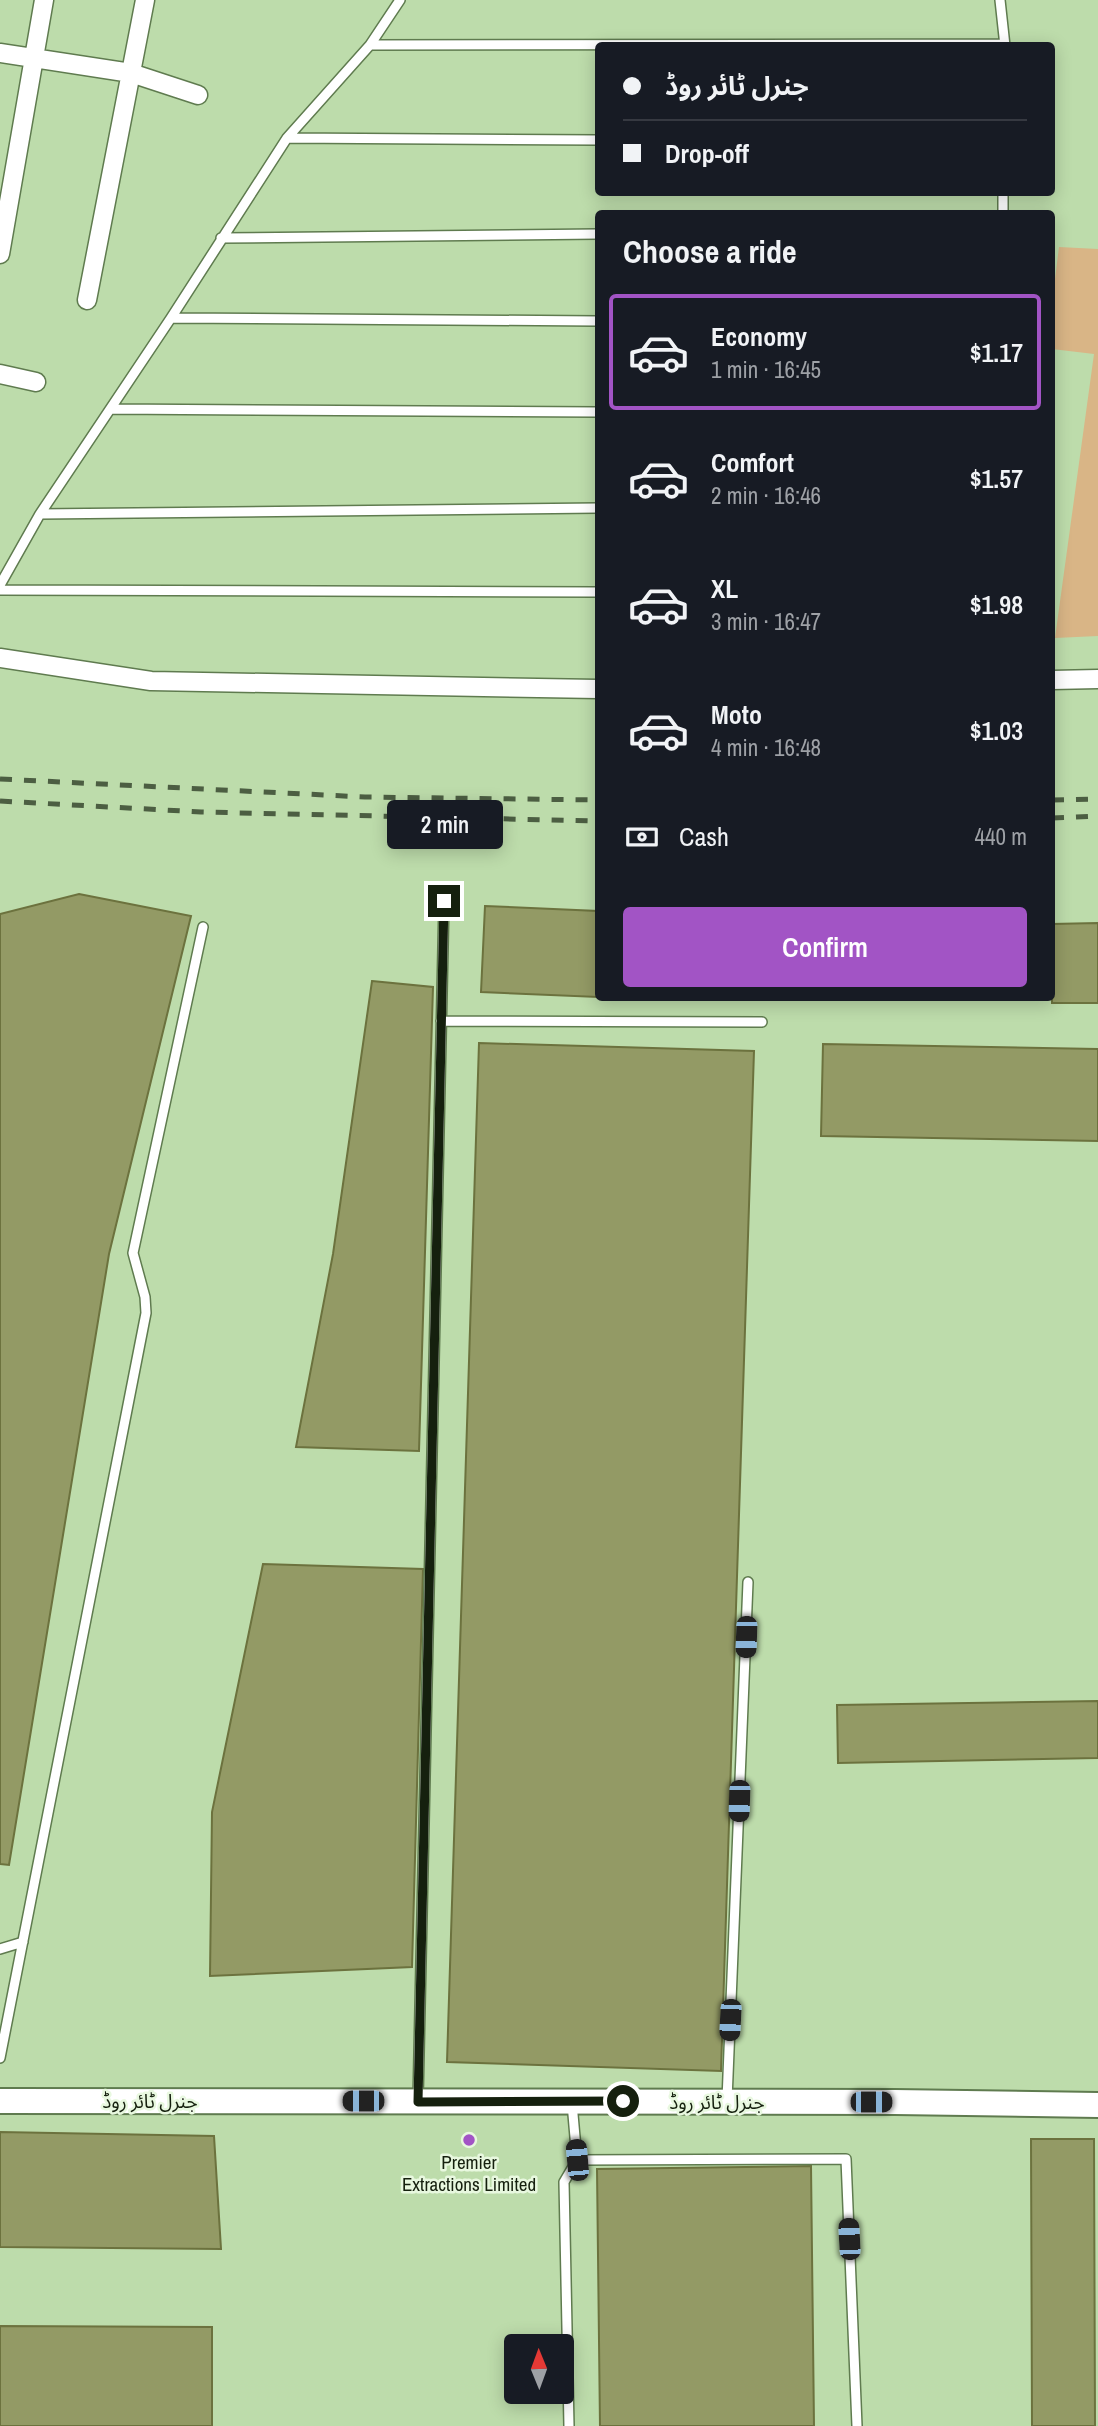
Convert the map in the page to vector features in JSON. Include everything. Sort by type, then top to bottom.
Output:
[{"type":"street","points":[[0,254],[44,0]]},
{"type":"street","points":[[87,300],[145,0]]},
{"type":"street","points":[[0,53],[131,73],[198,95]]},
{"type":"street","points":[[0,374],[36,382]]},
{"type":"street","points":[[0,658],[151,681],[595,689]]},
{"type":"street","points":[[1055,680],[1098,679]]},
{"type":"street","name":"جنرل ٹائر روڈ","points":[[0,2101],[1098,2105]]},
{"type":"lane","points":[[400,0],[370,45],[287,138],[40,514],[0,588],[595,592]]},
{"type":"lane","points":[[1000,0],[1005,42]]},
{"type":"lane","points":[[370,45],[595,45]]},
{"type":"lane","points":[[287,138],[595,140]]},
{"type":"lane","points":[[221,238],[595,234]]},
{"type":"lane","points":[[171,318],[595,321]]},
{"type":"lane","points":[[111,409],[595,412]]},
{"type":"lane","points":[[40,514],[595,508]]},
{"type":"lane","points":[[418,2102],[444,901]]},
{"type":"lane","points":[[0,2058],[146,1313],[145,1297],[133,1253],[203,927]]},
{"type":"lane","points":[[441,1021],[762,1022]]},
{"type":"lane","points":[[727,2102],[748,1582]]},
{"type":"lane","points":[[0,1949],[23,1942]]},
{"type":"lane","points":[[569,2426],[564,2182],[577,2160],[572,2101]]},
{"type":"lane","points":[[577,2160],[846,2159],[858,2426]]},
{"type":"shaded area","points":[[1059,247],[1098,249],[1098,636],[1055,638],[1094,354],[1055,349],[1055,279]]},
{"type":"building","points":[[79,894],[191,916],[109,1254],[9,1865],[0,1864],[0,914]]},
{"type":"building","points":[[485,906],[595,911],[595,997],[481,992]]},
{"type":"building","points":[[1098,923],[1098,1003],[1052,1003],[1055,1001],[1055,924]]},
{"type":"building","points":[[372,981],[433,987],[419,1451],[296,1447],[333,1254]]},
{"type":"building","points":[[479,1043],[754,1051],[721,2071],[447,2062]]},
{"type":"building","points":[[823,1044],[1098,1049],[1098,1141],[821,1136]]},
{"type":"building","points":[[263,1564],[423,1569],[412,1967],[210,1976],[212,1812]]},
{"type":"building","points":[[1098,1701],[1098,1758],[838,1763],[837,1705]]},
{"type":"building","points":[[0,2132],[214,2136],[221,2249],[0,2247]]},
{"type":"building","points":[[1031,2139],[1094,2139],[1095,2426],[1032,2426]]},
{"type":"building","points":[[811,2166],[814,2426],[600,2426],[597,2169]]},
{"type":"building","points":[[0,2326],[212,2327],[212,2426],[0,2426]]},
{"type":"railway","points":[[0,779],[365,797],[595,800]]},
{"type":"railway","points":[[1055,800],[1098,799]]},
{"type":"railway","points":[[0,801],[201,812],[595,821]]},
{"type":"railway","points":[[1055,818],[1098,816]]},
{"type":"place","name":"Premier Extractions Limited","points":[[469,2140]]},
{"type":"route","points":[[444,901],[418,2102],[623,2101]]}]
